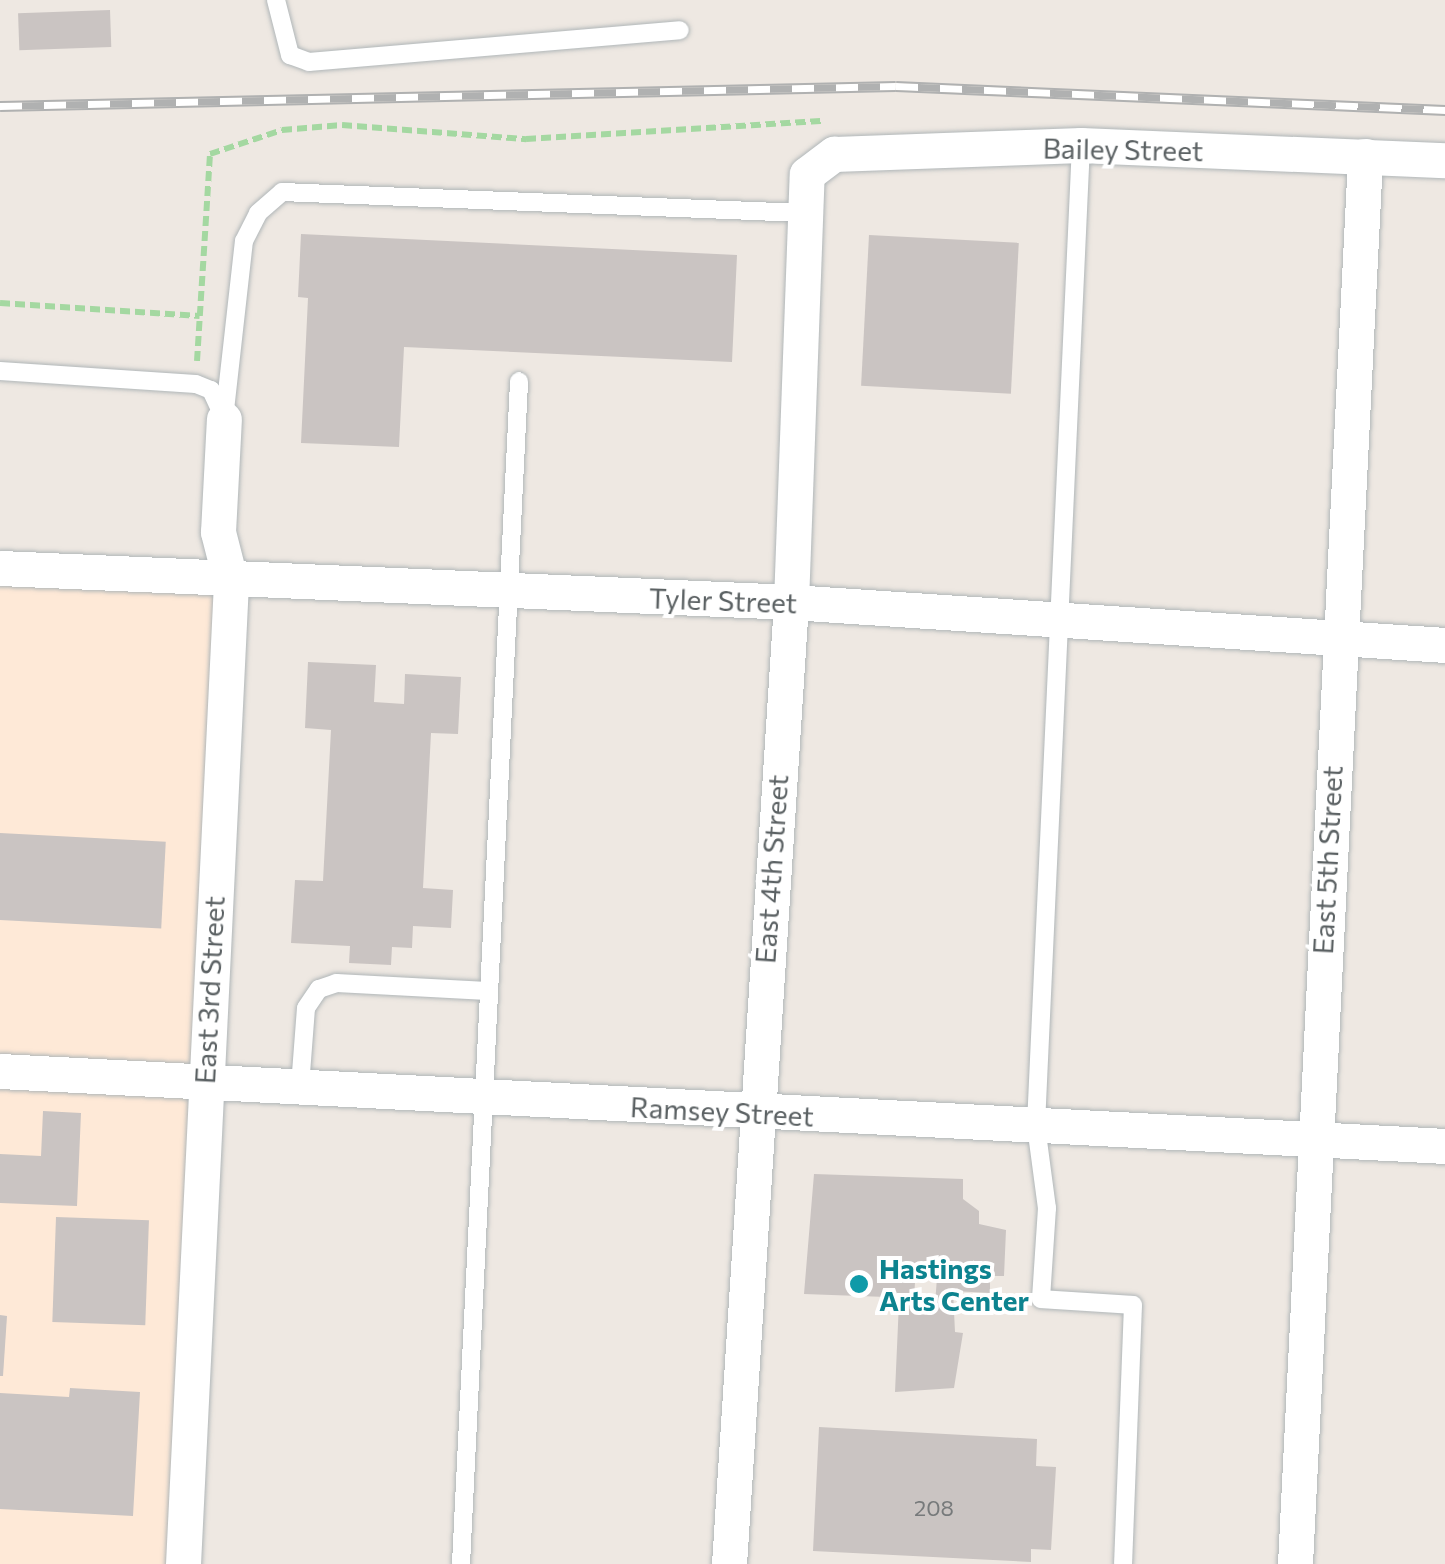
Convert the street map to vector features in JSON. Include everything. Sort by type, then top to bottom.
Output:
[{"type":"street","name":"Bailey Street","points":[[807,174],[834,154],[1081,145],[1445,160]]},
{"type":"street","name":"East 5th Street","points":[[1295,1564],[1312,1139],[1365,156]]},
{"type":"street","name":"East 4th Street","points":[[729,1564],[754,1113],[790,602],[807,174]]},
{"type":"street","name":"East 3rd Street","points":[[183,1564],[231,582],[218,532],[224,419]]},
{"type":"street","name":"Tyler Street","points":[[0,568],[231,582],[790,602],[1445,644]]},
{"type":"street","name":"Ramsey Street","points":[[0,1071],[1445,1146]]},
{"type":"lane","points":[[276,0],[290,55],[308,62],[680,30]]},
{"type":"lane","points":[[1081,145],[1036,1126],[1047,1208],[1041,1299],[1133,1305],[1123,1564]]},
{"type":"lane","points":[[224,419],[244,241],[258,213],[282,192],[803,214]]},
{"type":"lane","points":[[0,371],[196,384],[211,390],[224,419]]},
{"type":"lane","points":[[461,1564],[519,381]]},
{"type":"lane","points":[[300,1086],[306,1008],[319,989],[488,991]]},
{"type":"path","points":[[196,384],[210,154],[250,140]]},
{"type":"path","points":[[0,304],[200,316]]},
{"type":"shaded area","points":[[0,568],[231,583],[183,1564],[0,1564]]},
{"type":"building","points":[[110,10],[111,47],[19,50],[18,13]]},
{"type":"building","points":[[301,234],[737,255],[732,362],[404,347],[399,447],[301,443],[308,298],[298,297]]},
{"type":"building","points":[[869,235],[1019,243],[1011,394],[861,386]]},
{"type":"building","points":[[308,662],[376,665],[374,702],[404,704],[405,674],[461,677],[458,734],[431,733],[423,888],[453,890],[451,928],[413,926],[412,948],[392,947],[391,965],[349,963],[350,946],[291,943],[295,880],[323,881],[331,730],[305,728]]},
{"type":"building","points":[[0,833],[166,842],[161,929],[0,920]]},
{"type":"building","points":[[43,1111],[81,1113],[77,1206],[0,1203],[0,1154],[41,1156]]},
{"type":"building","name":"Hastings Arts Center","points":[[814,1174],[963,1179],[963,1199],[979,1211],[979,1224],[1006,1230],[1004,1276],[990,1276],[990,1293],[953,1291],[955,1332],[963,1333],[954,1388],[895,1392],[899,1302],[935,1305],[937,1277],[928,1268],[916,1267],[914,1298],[804,1294]]},
{"type":"building","points":[[56,1217],[149,1220],[145,1325],[52,1322]]},
{"type":"building","points":[[0,1315],[7,1316],[3,1376],[0,1376]]},
{"type":"building","points":[[70,1388],[140,1392],[133,1516],[0,1509],[0,1393],[69,1397]]},
{"type":"building","points":[[819,1427],[1037,1439],[1036,1466],[1056,1467],[1051,1550],[1031,1549],[1031,1562],[813,1551]]},
{"type":"railway","points":[[0,106],[896,86],[1445,110]]},
{"type":"place","name":"Hastings Arts Center","points":[[859,1284]]}]
